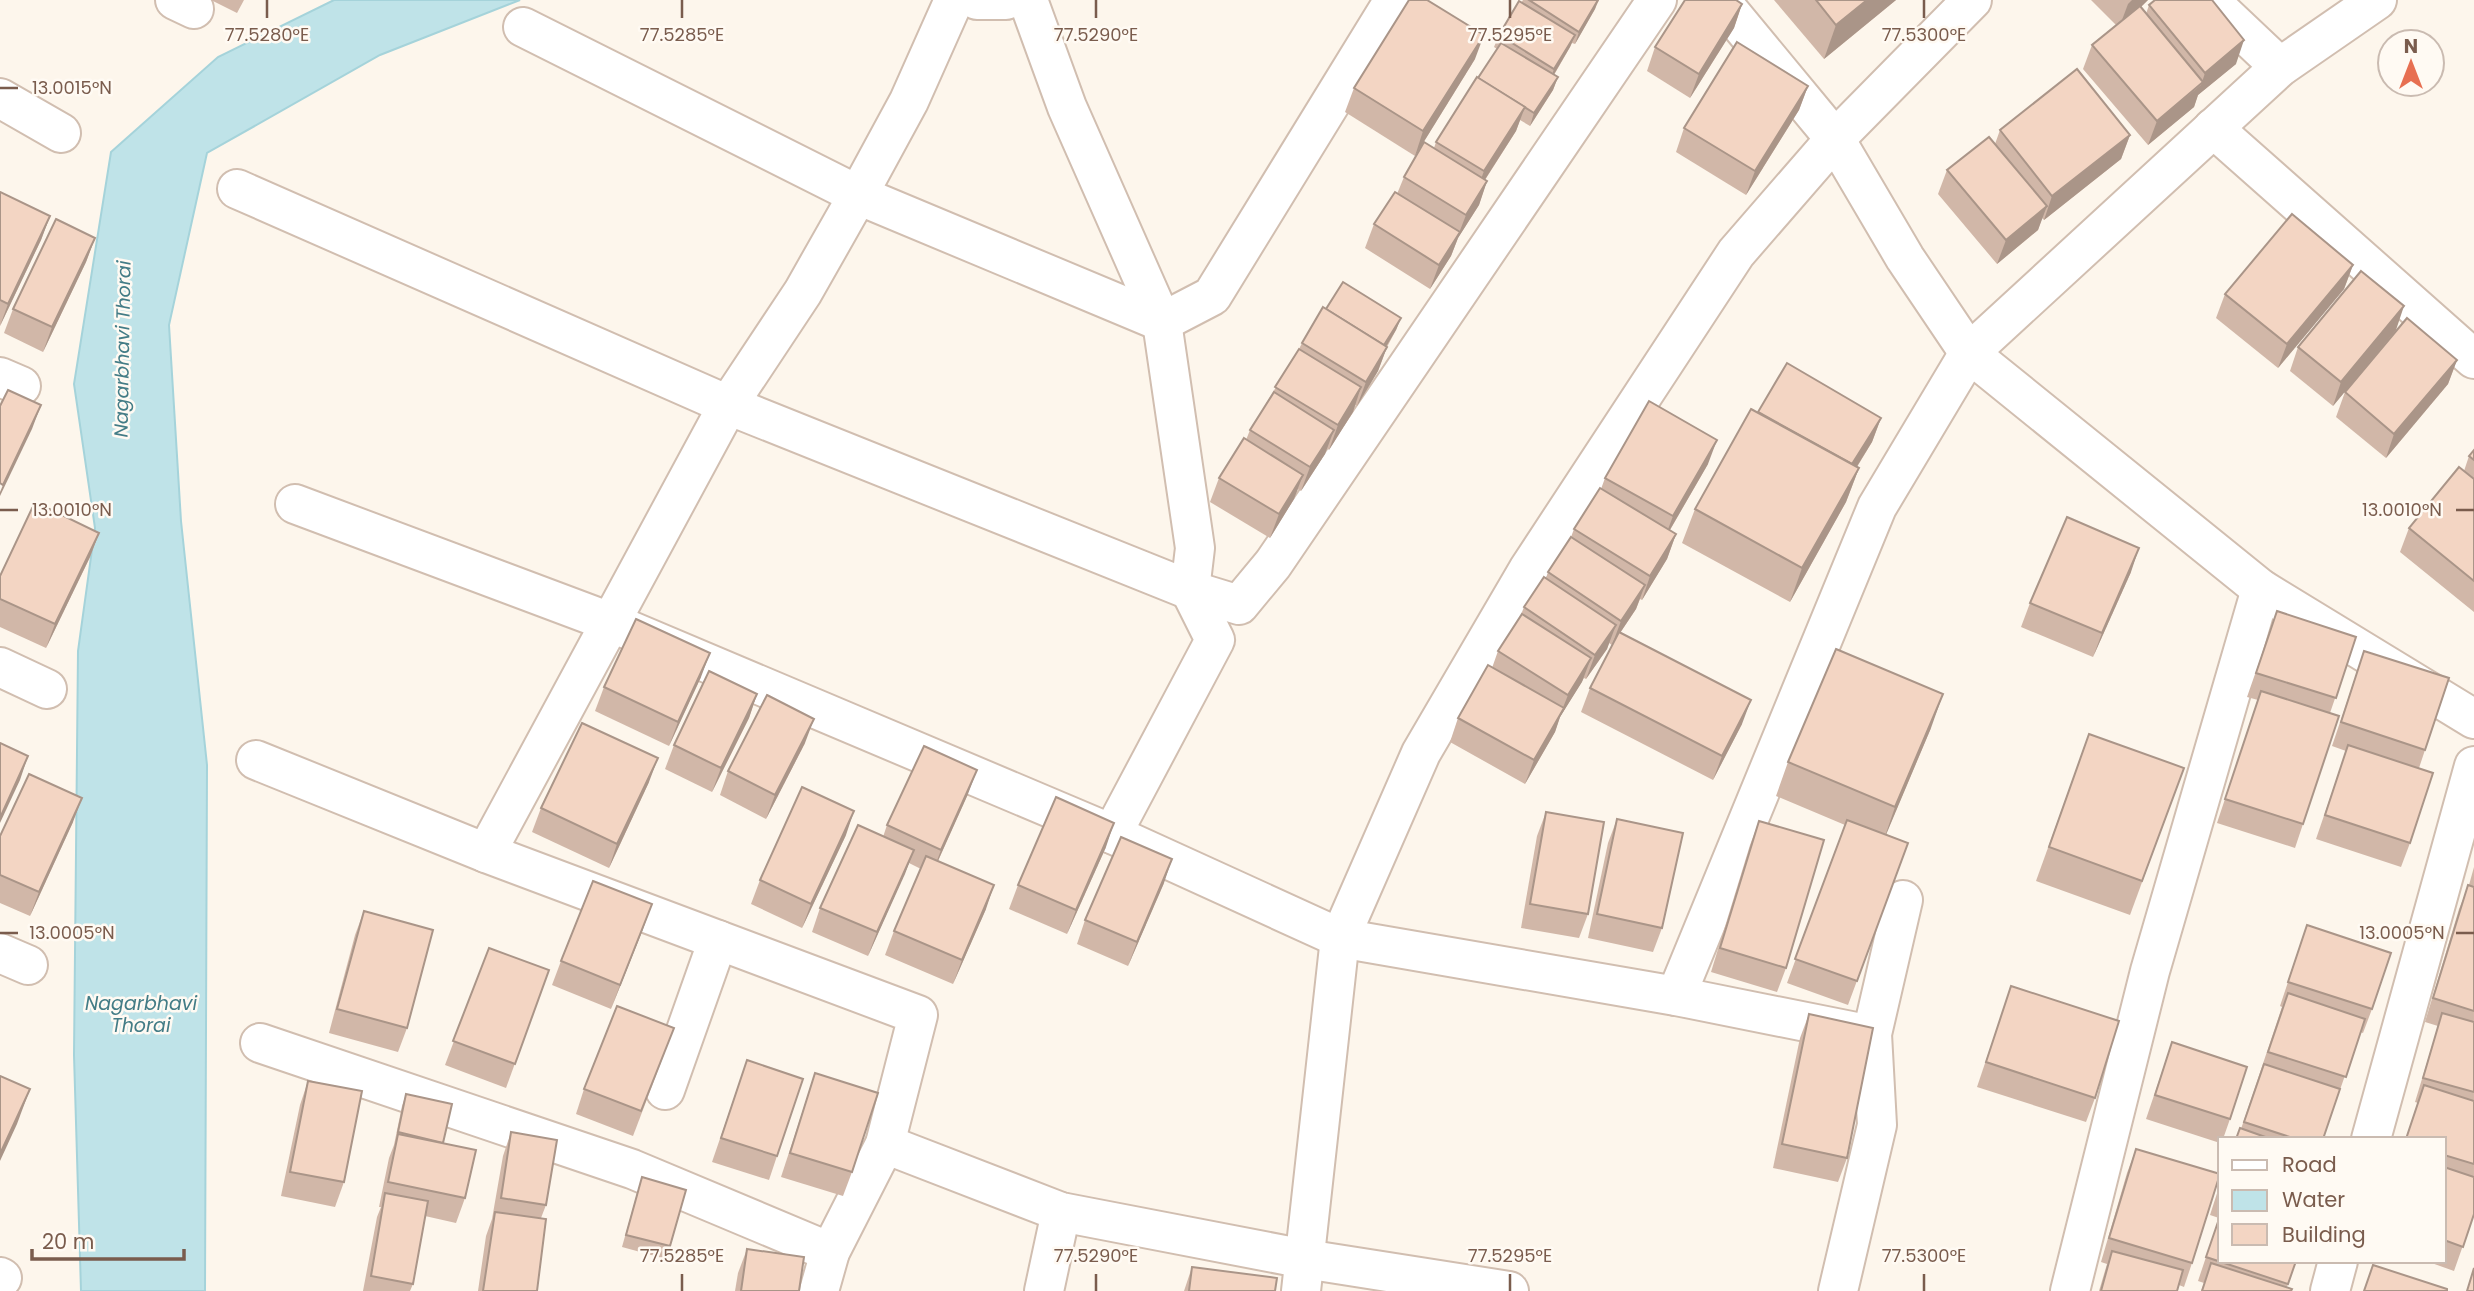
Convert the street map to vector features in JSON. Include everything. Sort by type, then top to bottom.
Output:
[{"type":"street","points":[[486,853],[728,405],[803,292],[858,195],[909,101],[954,0]]},
{"type":"street","points":[[977,0],[1006,0]]},
{"type":"street","points":[[1028,0],[1067,107],[1162,322],[1195,548],[1190,590],[1215,640],[1112,834]]},
{"type":"street","points":[[1162,322],[1212,296],[1394,0]]},
{"type":"street","points":[[237,189],[728,405],[1190,590],[1239,605],[1273,564],[1657,0]]},
{"type":"street","points":[[1720,0],[1835,139],[1905,258],[1969,353],[2261,589],[2474,719]]},
{"type":"street","points":[[1303,1275],[1340,938],[1421,753],[1528,570],[1736,253],[1835,139],[1972,0]]},
{"type":"street","points":[[2209,0],[2280,67]]},
{"type":"street","points":[[1676,996],[1877,507],[1969,353],[2280,67],[2377,0]]},
{"type":"street","points":[[523,27],[858,195],[1162,322]]},
{"type":"street","points":[[0,98],[61,133]]},
{"type":"street","points":[[2213,128],[2474,359]]},
{"type":"street","points":[[295,504],[610,622],[1112,834],[1340,938],[1676,996],[1872,1034]]},
{"type":"street","points":[[2070,1291],[2150,971],[2261,589]]},
{"type":"street","points":[[0,667],[47,690]]},
{"type":"street","points":[[256,760],[486,853],[918,1015],[884,1144],[830,1252],[819,1291]]},
{"type":"street","points":[[2372,1137],[2474,766]]},
{"type":"street","points":[[1838,1291],[1877,1125],[1872,1034],[1903,900]]},
{"type":"street","points":[[665,1090],[718,940]]},
{"type":"street","points":[[260,1044],[632,1169],[830,1252]]},
{"type":"street","points":[[884,1144],[1061,1212],[1303,1275],[1509,1291]]},
{"type":"street","points":[[1044,1291],[1061,1212]]},
{"type":"street","points":[[2330,1291],[2337,1263]]},
{"type":"water","name":"Nagarbhavi Thorai","points":[[334,0],[520,0],[380,55],[207,153],[169,325],[181,521],[207,765],[205,1291],[81,1291],[74,1055],[78,651],[95,528],[74,384],[111,152],[218,57]]},
{"type":"building","points":[[1409,0],[1427,0],[1484,35],[1423,131],[1354,88]]},
{"type":"building","points":[[1529,0],[1598,0],[1579,32]]},
{"type":"building","points":[[1685,0],[1736,0],[1742,4],[1699,74],[1655,47]]},
{"type":"building","points":[[1816,0],[1867,0],[1836,25]]},
{"type":"building","points":[[2155,0],[2212,0],[2244,40],[2205,73],[2149,5]]},
{"type":"building","points":[[1519,1],[1575,35],[1554,69],[1499,35]]},
{"type":"building","points":[[2140,6],[2203,82],[2157,121],[2092,45]]},
{"type":"building","points":[[1737,42],[1808,86],[1755,171],[1684,128]]},
{"type":"building","points":[[1501,43],[1558,77],[1534,113],[1478,78]]},
{"type":"building","points":[[2077,69],[2130,135],[2052,196],[2000,130]]},
{"type":"building","points":[[1477,77],[1525,107],[1484,171],[1436,142]]},
{"type":"building","points":[[1989,137],[2047,206],[2006,240],[1947,170]]},
{"type":"building","points":[[1424,142],[1487,181],[1466,215],[1404,177]]},
{"type":"building","points":[[0,192],[50,216],[8,304],[0,300]]},
{"type":"building","points":[[1395,192],[1460,232],[1439,265],[1374,224]]},
{"type":"building","points":[[2292,214],[2353,265],[2287,344],[2225,294]]},
{"type":"building","points":[[56,219],[95,238],[52,327],[13,309]]},
{"type":"building","points":[[2361,271],[2404,306],[2341,382],[2298,347]]},
{"type":"building","points":[[1343,282],[1401,318],[1384,345],[1326,309]]},
{"type":"building","points":[[1323,307],[1387,347],[1366,382],[1302,343]]},
{"type":"building","points":[[2407,318],[2457,360],[2394,434],[2345,392]]},
{"type":"building","points":[[1299,349],[1361,387],[1338,425],[1275,387]]},
{"type":"building","points":[[1787,363],[1881,418],[1852,464],[1758,412]]},
{"type":"building","points":[[8,390],[41,405],[3,485],[0,483],[0,406]]},
{"type":"building","points":[[1274,392],[1334,430],[1310,467],[1250,430]]},
{"type":"building","points":[[1649,401],[1717,440],[1673,516],[1605,478]]},
{"type":"building","points":[[1751,409],[1859,468],[1802,568],[1695,509]]},
{"type":"building","points":[[1244,438],[1303,475],[1279,514],[1219,478]]},
{"type":"building","points":[[2459,467],[2474,479],[2474,581],[2409,528]]},
{"type":"building","points":[[1600,488],[1676,534],[1650,576],[1574,529]]},
{"type":"building","points":[[35,502],[99,533],[55,624],[0,599],[0,576]]},
{"type":"building","points":[[2067,517],[2139,548],[2102,633],[2030,603]]},
{"type":"building","points":[[1571,537],[1645,585],[1621,621],[1548,572]]},
{"type":"building","points":[[1544,577],[1616,625],[1595,655],[1524,607]]},
{"type":"building","points":[[2277,611],[2356,637],[2336,698],[2256,673]]},
{"type":"building","points":[[1522,614],[1591,658],[1568,695],[1498,651]]},
{"type":"building","points":[[636,619],[710,653],[678,722],[604,687]]},
{"type":"building","points":[[1619,632],[1751,700],[1722,756],[1590,688]]},
{"type":"building","points":[[1836,649],[1943,694],[1895,807],[1788,762]]},
{"type":"building","points":[[2364,651],[2449,678],[2425,750],[2341,722]]},
{"type":"building","points":[[1488,665],[1564,708],[1534,760],[1458,718]]},
{"type":"building","points":[[709,671],[757,694],[721,768],[674,745]]},
{"type":"building","points":[[2261,691],[2339,716],[2303,824],[2225,799]]},
{"type":"building","points":[[767,695],[814,719],[775,795],[728,771]]},
{"type":"building","points":[[582,723],[658,758],[617,844],[541,808]]},
{"type":"building","points":[[2089,734],[2184,768],[2142,881],[2049,847]]},
{"type":"building","points":[[0,743],[28,756],[0,818]]},
{"type":"building","points":[[2348,745],[2433,773],[2410,843],[2325,815]]},
{"type":"building","points":[[924,746],[977,770],[941,850],[887,825]]},
{"type":"building","points":[[29,774],[82,798],[39,892],[0,875],[0,836]]},
{"type":"building","points":[[802,787],[854,811],[811,904],[760,880]]},
{"type":"building","points":[[1056,797],[1114,823],[1076,910],[1018,885]]},
{"type":"building","points":[[1546,812],[1604,822],[1588,914],[1530,904]]},
{"type":"building","points":[[1617,819],[1683,833],[1662,928],[1597,914]]},
{"type":"building","points":[[1847,820],[1908,843],[1857,981],[1795,959]]},
{"type":"building","points":[[1759,821],[1824,840],[1786,968],[1720,948]]},
{"type":"building","points":[[858,825],[914,850],[877,932],[820,908]]},
{"type":"building","points":[[1121,837],[1172,859],[1137,942],[1085,920]]},
{"type":"building","points":[[926,856],[994,885],[962,960],[894,931]]},
{"type":"building","points":[[593,881],[652,904],[620,985],[561,961]]},
{"type":"building","points":[[2468,885],[2474,887],[2474,1011],[2433,998]]},
{"type":"building","points":[[364,911],[433,930],[407,1028],[337,1009]]},
{"type":"building","points":[[2307,925],[2391,953],[2372,1009],[2288,982]]},
{"type":"building","points":[[489,948],[549,970],[515,1064],[453,1041]]},
{"type":"building","points":[[2011,986],[2119,1021],[2095,1098],[1986,1062]]},
{"type":"building","points":[[2288,993],[2365,1019],[2346,1077],[2268,1052]]},
{"type":"building","points":[[617,1006],[674,1028],[641,1111],[584,1089]]},
{"type":"building","points":[[2442,1013],[2474,1022],[2474,1092],[2423,1078]]},
{"type":"building","points":[[1809,1014],[1873,1028],[1847,1158],[1782,1144]]},
{"type":"building","points":[[2172,1042],[2247,1067],[2230,1119],[2155,1095]]},
{"type":"building","points":[[747,1060],[803,1079],[777,1156],[721,1138]]},
{"type":"building","points":[[2264,1064],[2340,1089],[2324,1137],[2290,1137],[2244,1122]]},
{"type":"building","points":[[815,1073],[878,1093],[852,1172],[790,1153]]},
{"type":"building","points":[[0,1076],[30,1089],[0,1154]]},
{"type":"building","points":[[308,1081],[362,1091],[344,1182],[290,1172]]},
{"type":"building","points":[[2424,1085],[2474,1101],[2474,1164],[2446,1156],[2446,1137],[2407,1137]]},
{"type":"building","points":[[406,1094],[452,1104],[443,1143],[398,1132]]},
{"type":"building","points":[[2240,1128],[2265,1137],[2237,1137]]},
{"type":"building","points":[[511,1132],[557,1140],[546,1205],[501,1198]]},
{"type":"building","points":[[398,1134],[476,1150],[465,1198],[388,1182]]},
{"type":"building","points":[[2136,1149],[2218,1173],[2192,1263],[2109,1238]]},
{"type":"building","points":[[2446,1168],[2474,1177],[2474,1214],[2463,1247],[2446,1241]]},
{"type":"building","points":[[642,1177],[686,1190],[670,1246],[626,1235]]},
{"type":"building","points":[[385,1193],[428,1201],[413,1284],[371,1276]]},
{"type":"building","points":[[495,1212],[546,1219],[537,1291],[483,1291]]},
{"type":"building","points":[[2218,1222],[2218,1261],[2206,1257]]},
{"type":"building","points":[[747,1249],[804,1257],[799,1291],[741,1291]]},
{"type":"building","points":[[2112,1251],[2183,1270],[2177,1291],[2101,1291]]},
{"type":"building","points":[[2211,1263],[2292,1289],[2202,1291]]},
{"type":"building","points":[[2224,1263],[2295,1263],[2288,1284]]},
{"type":"building","points":[[2373,1265],[2447,1289],[2447,1291],[2364,1291]]},
{"type":"building","points":[[1192,1267],[1277,1278],[1275,1291],[1189,1291]]},
{"type":"building","points":[[2474,1268],[2474,1291],[2467,1291]]}]
